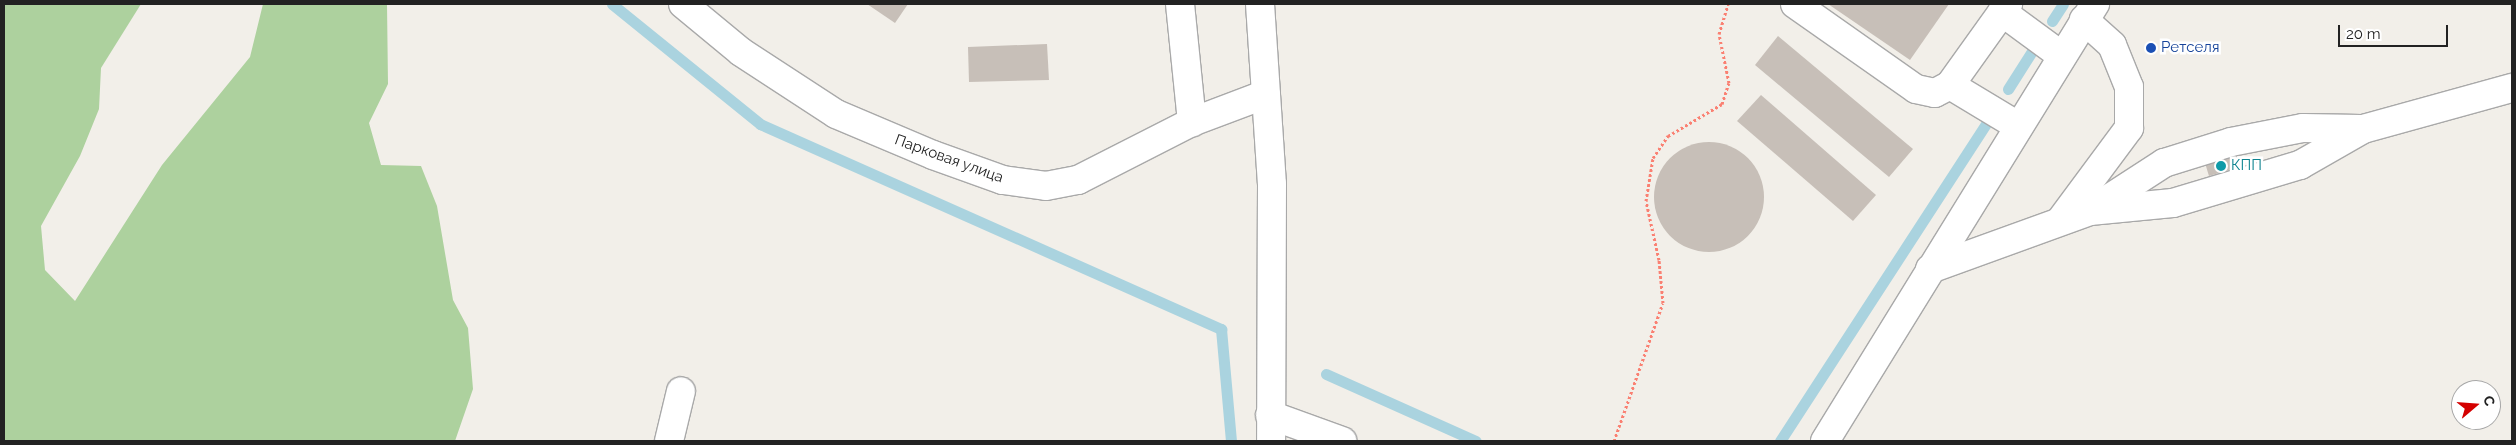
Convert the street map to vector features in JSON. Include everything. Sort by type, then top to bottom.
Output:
[{"type":"street","name":"Парковая улица","points":[[683,4],[741,52],[836,114],[933,155],[1003,180],[1046,186],[1078,180],[1192,122],[1266,94]]},
{"type":"street","points":[[1180,4],[1192,122]]},
{"type":"street","points":[[1260,4],[1272,184],[1270,428],[1342,441]]},
{"type":"street","points":[[1795,4],[1916,89],[1935,93],[1950,85],[2005,8],[2062,56]]},
{"type":"street","points":[[1825,441],[2090,12],[2112,45],[2129,87],[2129,128],[2060,221]]},
{"type":"street","points":[[1950,85],[2018,126]]},
{"type":"street","points":[[1930,269],[2090,211],[2173,203],[2300,165],[2363,129],[2512,88]]},
{"type":"street","points":[[2090,211],[2164,163],[2231,142],[2303,128],[2363,129]]},
{"type":"street","points":[[668,441],[681,391]]},
{"type":"path","points":[[1614,441],[1663,303],[1659,260],[1646,201],[1653,158],[1668,136],[1722,104],[1729,83],[1719,34],[1728,4]]},
{"type":"green space","points":[[4,4],[141,4],[101,68],[99,109],[80,156],[41,226],[45,270],[75,301],[162,165],[250,57],[263,4],[387,4],[388,84],[369,123],[381,165],[421,166],[437,206],[453,300],[468,328],[473,389],[455,441],[4,441]]},
{"type":"building","points":[[867,4],[908,4],[895,23]]},
{"type":"building","points":[[1828,4],[1949,4],[1910,60]]},
{"type":"building","points":[[1778,36],[1913,149],[1889,177],[1755,65]]},
{"type":"building","points":[[1047,44],[1049,80],[969,82],[968,47]]},
{"type":"building","points":[[1761,95],[1876,195],[1853,221],[1737,121]]},
{"type":"building","points":[[1709,142],[1730,147],[1748,158],[1759,176],[1764,197],[1759,218],[1748,236],[1730,247],[1709,252],[1688,247],[1670,236],[1659,218],[1654,197],[1659,176],[1670,158],[1688,147]]},
{"type":"building","name":"КПП","points":[[2233,155],[2236,168],[2209,176],[2205,163]]},
{"type":"waterway","points":[[612,4],[760,124],[1221,329],[1231,441]]},
{"type":"waterway","points":[[2052,21],[2063,4]]},
{"type":"waterway","points":[[2008,89],[2034,48]]},
{"type":"waterway","points":[[1780,441],[1988,121]]},
{"type":"waterway","points":[[1326,374],[1476,441]]},
{"type":"place","name":"Ретселя","points":[[2151,48]]},
{"type":"place","name":"КПП","points":[[2221,166]]}]
